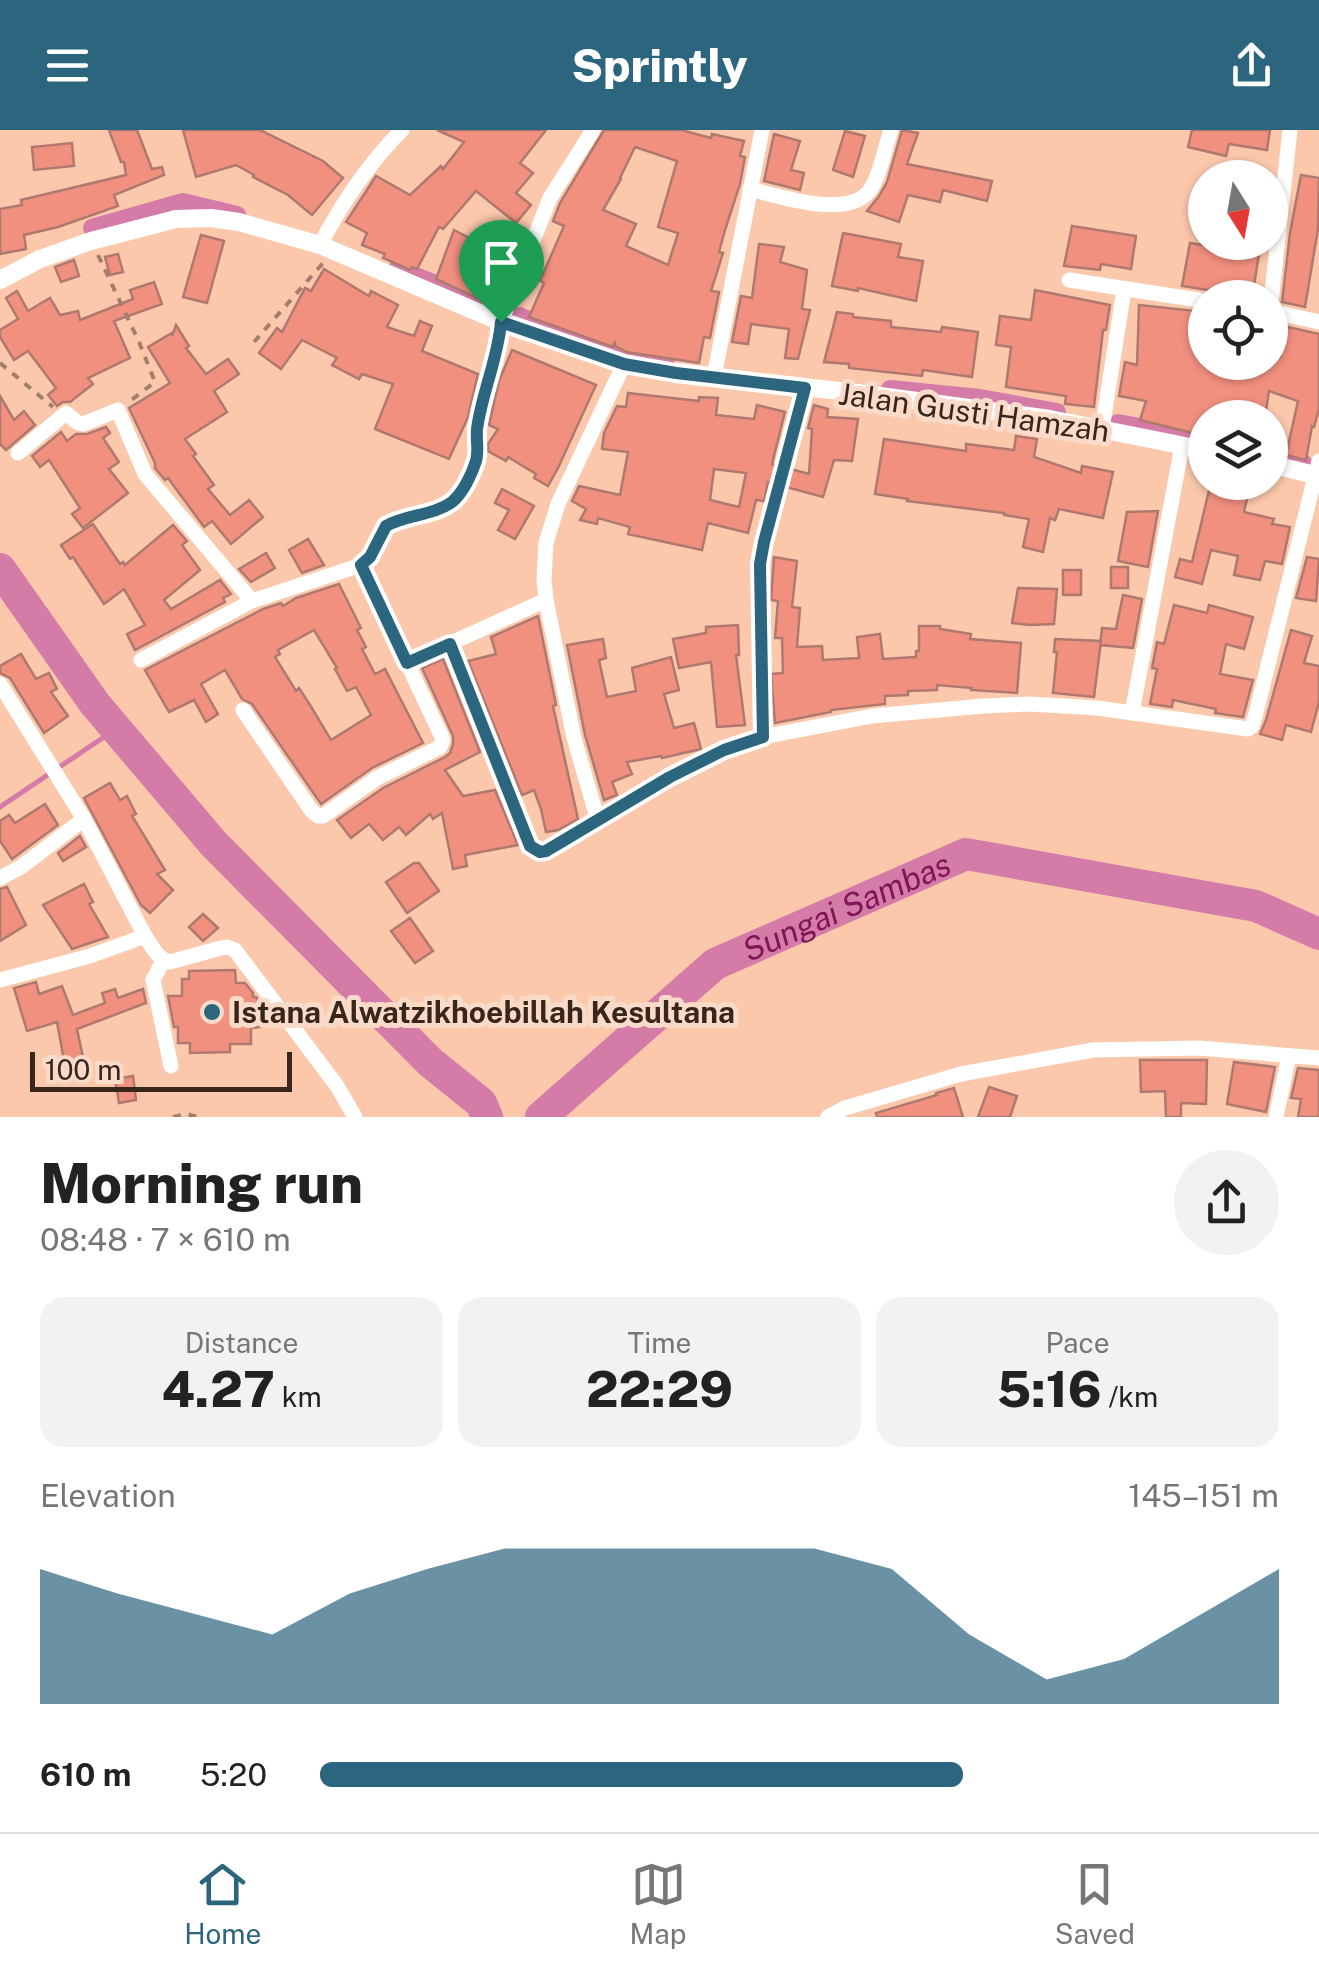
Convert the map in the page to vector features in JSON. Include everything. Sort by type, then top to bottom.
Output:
[{"type":"street","points":[[327,248],[336,215],[381,152],[402,130]]},
{"type":"street","points":[[141,660],[252,601],[361,565],[370,557],[386,526],[427,514],[461,492],[477,458],[478,427],[488,376],[499,346],[501,322],[550,198],[593,130]]},
{"type":"street","points":[[714,378],[762,130]]},
{"type":"street","points":[[750,189],[822,204],[861,198],[873,184],[890,130]]},
{"type":"street","points":[[1273,280],[1290,130]]},
{"type":"street","name":"Jalan Gusti Hamzah","points":[[5,274],[91,241],[176,219],[240,222],[327,248],[501,322],[624,364],[1030,416],[1188,447]]},
{"type":"street","points":[[1069,280],[1188,299]]},
{"type":"street","points":[[1102,429],[1124,290]]},
{"type":"street","points":[[1288,315],[1319,322]]},
{"type":"street","points":[[598,821],[574,738],[546,600],[546,543],[558,504],[624,364]]},
{"type":"street","points":[[18,453],[66,413],[82,424],[118,410],[145,474],[252,601]]},
{"type":"street","points":[[1132,712],[1182,446]]},
{"type":"street","points":[[450,644],[530,846],[536,851],[546,851],[670,777],[724,750],[763,737],[872,716],[984,706],[1060,706],[1132,712],[1242,730],[1252,726],[1318,470],[1288,466]]},
{"type":"street","points":[[242,710],[311,810],[324,816],[377,778],[440,748],[441,734],[361,565]]},
{"type":"street","points":[[407,663],[546,600]]},
{"type":"street","points":[[0,686],[62,780],[145,936],[163,960],[175,962],[227,947],[234,950],[337,1086],[355,1117]]},
{"type":"street","points":[[0,878],[84,819]]},
{"type":"street","points":[[0,980],[90,956],[145,936]]},
{"type":"street","points":[[163,960],[152,980],[171,1066]]},
{"type":"street","points":[[832,1116],[861,1103],[961,1074],[1082,1052],[1199,1048],[1319,1058]]},
{"type":"street","points":[[1276,1117],[1289,1056]]},
{"type":"path","points":[[91,241],[155,382],[118,410]]},
{"type":"path","points":[[254,342],[327,248]]},
{"type":"path","points":[[0,364],[58,411],[66,413]]},
{"type":"path","points":[[763,737],[760,564],[805,388]]},
{"type":"path","points":[[173,1117],[197,1117]]},
{"type":"building","points":[[109,130],[137,130],[152,169],[162,167],[164,175],[114,195],[118,206],[24,235],[26,249],[0,254],[0,209],[22,205],[21,200],[126,175]]},
{"type":"building","points":[[183,130],[260,130],[323,161],[343,178],[312,215],[288,195],[236,165],[196,177]]},
{"type":"building","points":[[437,130],[546,130],[520,163],[533,173],[516,193],[531,205],[516,223],[476,191],[443,229],[439,227],[417,269],[410,270],[362,245],[367,233],[346,222],[376,176],[410,195],[441,166],[443,169],[464,142]]},
{"type":"building","points":[[604,130],[681,130],[744,141],[740,184],[711,291],[719,292],[710,338],[704,337],[699,363],[627,352],[615,346],[615,341],[613,347],[529,317],[564,226],[553,221]],"holes":[[[635,147],[677,161],[658,227],[678,233],[668,265],[626,246],[636,224],[603,210]]]},
{"type":"building","points":[[902,130],[918,133],[907,164],[992,181],[987,201],[943,190],[940,202],[908,195],[899,222],[867,211],[887,182]]},
{"type":"building","points":[[1192,130],[1270,130],[1267,150],[1229,144],[1226,156],[1188,147]]},
{"type":"building","points":[[845,131],[865,136],[853,177],[833,170]]},
{"type":"building","points":[[774,134],[800,141],[791,170],[804,173],[800,190],[764,181]]},
{"type":"building","points":[[72,143],[74,166],[34,170],[32,147]]},
{"type":"building","points":[[1301,175],[1319,178],[1318,229],[1305,307],[1288,303],[1288,280],[1285,280]]},
{"type":"building","points":[[1072,226],[1136,236],[1131,269],[1101,264],[1100,270],[1064,266]]},
{"type":"building","points":[[454,230],[481,244],[479,248],[510,259],[492,305],[436,279]]},
{"type":"building","points":[[843,233],[901,244],[898,257],[923,261],[916,301],[832,286]]},
{"type":"building","points":[[201,235],[224,241],[207,303],[183,297]]},
{"type":"building","points":[[759,244],[784,247],[780,262],[807,270],[802,309],[810,310],[798,359],[785,358],[789,329],[751,324],[748,344],[732,342],[741,296],[752,298]]},
{"type":"building","points":[[118,254],[123,272],[110,275],[105,257]]},
{"type":"building","points":[[1188,254],[1188,260],[1258,260],[1255,280],[1188,280],[1188,287],[1182,286]]},
{"type":"building","points":[[74,260],[79,276],[61,282],[55,267]]},
{"type":"building","points":[[324,269],[369,296],[371,291],[398,305],[387,327],[414,336],[420,321],[432,326],[422,351],[478,374],[468,417],[449,459],[375,429],[393,384],[362,374],[359,379],[332,365],[337,358],[302,340],[281,369],[259,353],[277,328],[282,332],[305,288],[311,291]]},
{"type":"building","points":[[154,282],[162,304],[114,321],[130,358],[88,378],[93,384],[70,402],[57,406],[48,395],[56,388],[28,351],[14,360],[0,337],[0,330],[18,319],[6,298],[17,291],[28,311],[50,298],[60,315],[78,311],[80,320],[133,299],[130,290]]},
{"type":"building","points":[[1035,290],[1110,305],[1103,330],[1094,407],[1065,404],[1066,396],[1006,387],[1011,347],[996,345],[1000,316],[1031,320]]},
{"type":"building","points":[[1139,305],[1188,310],[1188,380],[1288,380],[1288,327],[1319,334],[1319,409],[1306,460],[1288,456],[1298,401],[1269,391],[1268,400],[1188,400],[1188,432],[1140,420],[1146,401],[1119,396],[1125,362],[1137,365]]},
{"type":"building","points":[[837,312],[891,321],[891,327],[978,332],[972,377],[923,370],[922,376],[824,362]]},
{"type":"building","points":[[176,325],[189,346],[186,348],[206,374],[228,359],[239,374],[214,391],[227,412],[185,439],[214,485],[208,489],[230,515],[249,500],[263,517],[231,544],[212,521],[204,527],[168,478],[165,480],[155,468],[129,408],[170,383],[148,347],[172,336]]},
{"type":"building","points":[[512,350],[596,385],[548,486],[508,457],[506,461],[488,451],[498,429],[489,425],[499,381]]},
{"type":"building","points":[[628,393],[699,401],[699,397],[718,398],[716,415],[754,419],[757,405],[785,412],[772,464],[809,474],[812,429],[808,428],[814,405],[828,409],[827,417],[858,419],[852,461],[834,460],[823,497],[768,482],[764,501],[756,500],[748,533],[708,523],[702,550],[628,534],[630,527],[598,518],[597,524],[580,520],[586,509],[572,501],[579,486],[620,495],[628,452],[602,449],[604,433],[617,406],[626,407]],"holes":[[[714,469],[746,473],[739,507],[710,500]]]},
{"type":"building","points":[[0,396],[14,420],[24,411],[35,425],[6,450],[0,444]]},
{"type":"building","points":[[106,427],[110,433],[103,438],[119,462],[109,469],[128,493],[83,528],[72,514],[80,508],[49,460],[40,467],[32,456],[61,432],[67,441],[76,434]]},
{"type":"building","points":[[1016,436],[1037,439],[1034,457],[1081,473],[1082,466],[1113,472],[1103,518],[1059,509],[1055,520],[1050,518],[1043,552],[1023,547],[1029,519],[875,494],[884,439],[966,451],[966,444],[1014,450]]},
{"type":"building","points":[[502,489],[534,506],[515,539],[498,530],[509,510],[495,503]]},
{"type":"building","points":[[1207,500],[1247,500],[1244,512],[1290,527],[1282,564],[1265,561],[1260,580],[1234,575],[1238,556],[1211,550],[1202,584],[1175,577],[1180,559],[1192,562]]},
{"type":"building","points":[[1158,511],[1148,567],[1118,561],[1127,512]]},
{"type":"building","points":[[93,524],[120,564],[125,565],[173,525],[187,541],[182,545],[200,570],[164,600],[171,609],[220,580],[231,594],[223,598],[225,602],[135,650],[127,634],[145,625],[124,589],[104,604],[61,545]]},
{"type":"building","points":[[308,539],[324,565],[302,573],[289,550]]},
{"type":"building","points":[[266,553],[275,568],[251,582],[239,569]]},
{"type":"building","points":[[774,557],[797,561],[792,607],[800,608],[797,647],[822,646],[823,660],[859,658],[857,637],[880,634],[883,659],[916,657],[919,626],[940,626],[971,634],[970,639],[1021,643],[1017,693],[937,685],[937,690],[885,696],[885,704],[831,710],[775,723],[771,674],[783,673],[782,638],[775,638],[778,601],[771,600]]},
{"type":"building","points":[[1307,557],[1319,559],[1316,601],[1296,598]]},
{"type":"building","points":[[1111,567],[1128,567],[1128,588],[1111,588]]},
{"type":"building","points":[[1063,570],[1081,570],[1081,595],[1063,595]]},
{"type":"building","points":[[339,584],[361,628],[357,630],[366,647],[362,649],[375,674],[385,669],[423,743],[372,768],[321,804],[252,704],[242,699],[225,670],[201,684],[218,714],[206,722],[194,700],[169,712],[145,670],[263,609],[281,603],[283,606]],"holes":[[[314,630],[347,691],[356,687],[371,715],[331,740],[275,657],[280,654],[278,650]]]},
{"type":"building","points":[[1018,588],[1057,589],[1054,624],[1012,623]]},
{"type":"building","points":[[1123,595],[1142,599],[1133,648],[1100,645],[1102,628],[1116,629]]},
{"type":"building","points":[[1174,605],[1207,613],[1209,605],[1253,617],[1244,649],[1226,644],[1220,674],[1253,680],[1243,717],[1173,700],[1172,707],[1150,704],[1157,669],[1152,668],[1157,642],[1164,644]]},
{"type":"building","points":[[538,616],[578,819],[546,832],[534,790],[522,795],[468,661],[496,654],[491,637]]},
{"type":"building","points":[[738,625],[736,655],[745,725],[717,727],[711,662],[679,668],[673,639],[706,633],[706,627]]},
{"type":"building","points":[[1291,630],[1312,636],[1304,663],[1319,666],[1319,702],[1311,732],[1286,725],[1282,740],[1260,734]]},
{"type":"building","points":[[603,639],[606,658],[599,660],[607,697],[636,691],[632,668],[671,657],[679,690],[664,694],[674,728],[694,723],[701,749],[627,762],[632,774],[612,782],[617,795],[604,800],[585,735],[567,645]]},
{"type":"building","points":[[1055,639],[1101,641],[1094,697],[1053,693]]},
{"type":"building","points":[[21,654],[36,679],[49,673],[57,689],[51,692],[68,716],[44,733],[10,678],[0,673],[0,666]]},
{"type":"building","points":[[443,659],[480,752],[445,770],[463,796],[495,790],[518,845],[465,855],[467,866],[453,869],[442,813],[433,819],[430,814],[406,835],[399,827],[383,840],[369,824],[351,838],[337,820],[383,788],[450,753],[453,736],[422,668]]},
{"type":"building","points":[[110,783],[120,800],[127,796],[136,814],[132,816],[165,870],[157,874],[173,890],[150,913],[141,905],[84,798]]},
{"type":"building","points":[[45,804],[58,825],[12,859],[0,841],[0,821],[9,815],[15,823]]},
{"type":"building","points":[[80,836],[86,847],[63,861],[58,853]]},
{"type":"building","points":[[419,863],[439,891],[407,913],[386,882]]},
{"type":"building","points":[[84,884],[93,902],[89,904],[108,937],[72,949],[43,905]]},
{"type":"building","points":[[7,887],[26,925],[0,941],[0,889]]},
{"type":"building","points":[[203,914],[218,928],[203,941],[189,927]]},
{"type":"building","points":[[410,918],[433,951],[415,963],[391,931]]},
{"type":"building","points":[[235,970],[236,983],[245,983],[260,1002],[260,1027],[251,1028],[251,1044],[230,1044],[230,1052],[190,1053],[190,1043],[178,1043],[178,1027],[174,1027],[168,996],[182,996],[182,979],[189,979],[189,971]]},
{"type":"building","points":[[36,982],[39,994],[62,986],[73,1015],[105,1003],[102,993],[115,989],[118,998],[143,989],[146,1003],[77,1029],[84,1062],[65,1066],[57,1022],[27,1031],[14,988]]},
{"type":"building","points":[[1140,1060],[1207,1060],[1206,1104],[1181,1103],[1181,1117],[1166,1117],[1165,1091],[1141,1092]]},
{"type":"building","points":[[1234,1062],[1275,1067],[1266,1112],[1227,1104]]},
{"type":"building","points":[[1298,1068],[1319,1070],[1319,1117],[1298,1117],[1301,1099],[1291,1098]]},
{"type":"building","points":[[133,1076],[136,1100],[119,1103],[115,1079]]},
{"type":"building","points":[[989,1087],[1017,1096],[1010,1117],[978,1117]]},
{"type":"building","points":[[954,1088],[963,1117],[877,1117],[876,1113]]},
{"type":"waterway","points":[[92,228],[183,202],[237,215]]},
{"type":"waterway","points":[[397,269],[492,306]]},
{"type":"waterway","points":[[519,316],[666,364]]},
{"type":"waterway","points":[[890,389],[980,398],[1057,412]]},
{"type":"waterway","points":[[1118,423],[1188,436]]},
{"type":"waterway","points":[[1288,459],[1303,463]]},
{"type":"waterway","points":[[0,569],[95,704],[213,843],[430,1062],[481,1103],[487,1117]]},
{"type":"waterway","points":[[0,807],[116,729]]},
{"type":"waterway","name":"Sungai Sambas","points":[[541,1117],[715,964],[966,854],[1256,906],[1319,934]]},
{"type":"place","name":"Istana Alwatzikhoebillah Kesultana","points":[[212,1012]]},
{"type":"route","points":[[501,322],[624,364],[805,388],[760,564],[763,737],[724,750],[670,777],[540,852],[530,846],[450,644],[407,663],[361,565],[370,557],[386,526],[427,514],[461,492],[477,458],[478,427],[488,376],[499,346],[501,322]]}]
